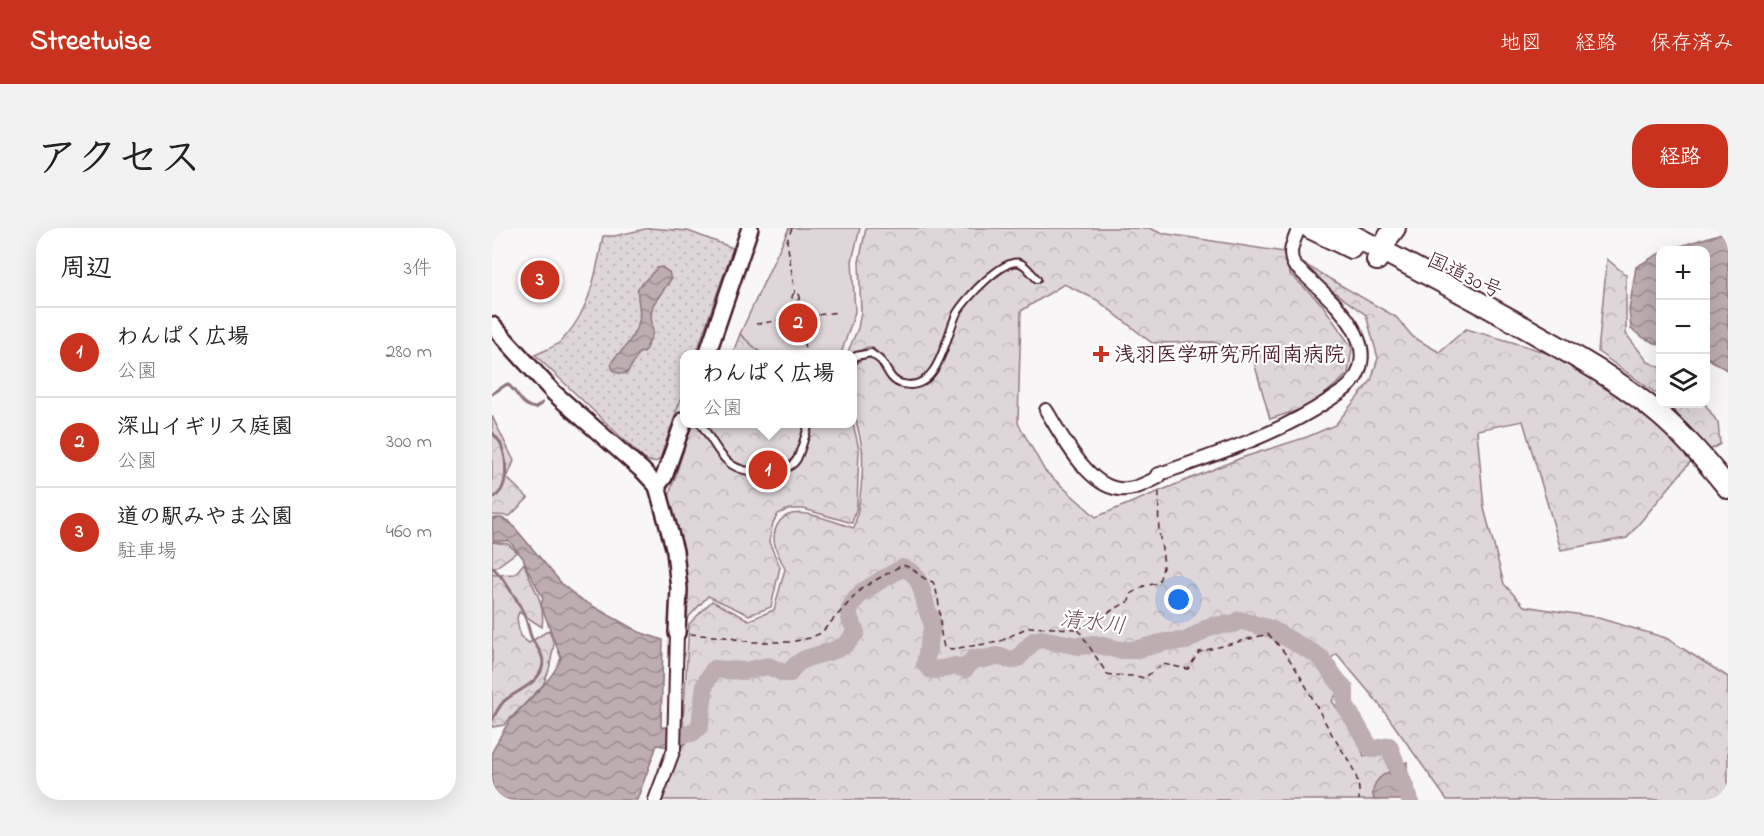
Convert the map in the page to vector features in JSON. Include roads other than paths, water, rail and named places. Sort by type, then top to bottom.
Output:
[{"type":"main road","name":"国道30号","points":[[1310,228],[1447,284],[1600,369],[1661,416],[1691,444],[1728,488]]},
{"type":"main road","name":"国道30号","points":[[1338,228],[1379,255]]},
{"type":"main road","points":[[1379,255],[1395,228]]},
{"type":"street","points":[[708,350],[750,228]]},
{"type":"street","points":[[1046,410],[1073,455],[1090,473],[1118,489],[1135,488],[1159,477],[1157,475],[1280,428],[1313,411],[1344,390],[1354,380],[1360,368],[1362,354],[1360,342],[1353,325],[1294,265],[1290,254],[1299,228]]},
{"type":"street","points":[[492,325],[554,393],[657,486],[675,551],[679,589],[674,749],[655,800]]},
{"type":"street","points":[[657,486],[664,477],[681,428]]},
{"type":"lane","points":[[857,356],[871,353],[881,361],[891,378],[904,385],[919,383],[931,374],[939,362],[956,314],[967,299],[995,273],[1005,265],[1015,262],[1022,263],[1037,279]]},
{"type":"lane","points":[[704,428],[729,464],[744,471],[759,472],[791,466],[796,460],[807,428]]},
{"type":"water","points":[[1728,231],[1728,371],[1710,360],[1710,246],[1681,246]]},
{"type":"water","points":[[1656,255],[1656,343],[1631,329],[1629,310],[1636,267]]},
{"type":"water","points":[[661,267],[669,272],[671,279],[653,305],[651,315],[653,333],[644,353],[640,352],[627,373],[616,372],[612,368],[612,362],[629,341],[639,321],[638,288],[657,268]]},
{"type":"water","points":[[492,518],[509,521],[563,585],[580,599],[639,632],[663,640],[661,727],[693,727],[699,732],[682,746],[657,745],[637,800],[492,800],[492,752],[511,719],[552,675],[561,658],[541,605],[543,598],[523,558],[509,541],[493,541]]},
{"type":"water","points":[[1407,762],[1407,781],[1416,800],[1374,800],[1373,792],[1377,781]]},
{"type":"waterway","points":[[492,394],[507,384],[526,405],[536,408],[542,403]]},
{"type":"waterway","points":[[492,432],[501,444],[506,466],[502,489],[492,498]]},
{"type":"waterway","points":[[492,567],[506,583],[519,605],[532,639],[542,656],[543,664],[536,679],[504,701],[492,721]]},
{"type":"waterway","name":"清水川","points":[[674,735],[692,733],[700,726],[705,684],[714,669],[744,671],[768,666],[784,673],[790,673],[800,662],[843,646],[856,632],[849,614],[855,600],[870,587],[902,568],[910,571],[920,584],[933,623],[925,664],[931,670],[955,666],[965,669],[974,658],[984,659],[996,656],[1012,660],[1018,658],[1034,641],[1041,639],[1079,646],[1095,644],[1119,650],[1134,650],[1165,642],[1186,641],[1211,626],[1234,624],[1239,620],[1271,629],[1317,655],[1324,663],[1345,689],[1345,705],[1369,746],[1374,749],[1389,746],[1410,800]]},
{"type":"place","name":"道の駅みやま公園","points":[[540,280]]},
{"type":"place","name":"深山イギリス庭園","points":[[798,323]]},
{"type":"place","name":"浅羽医学研究所岡南病院","points":[[1101,354]]},
{"type":"place","name":"わんぱく広場","points":[[768,470]]}]
